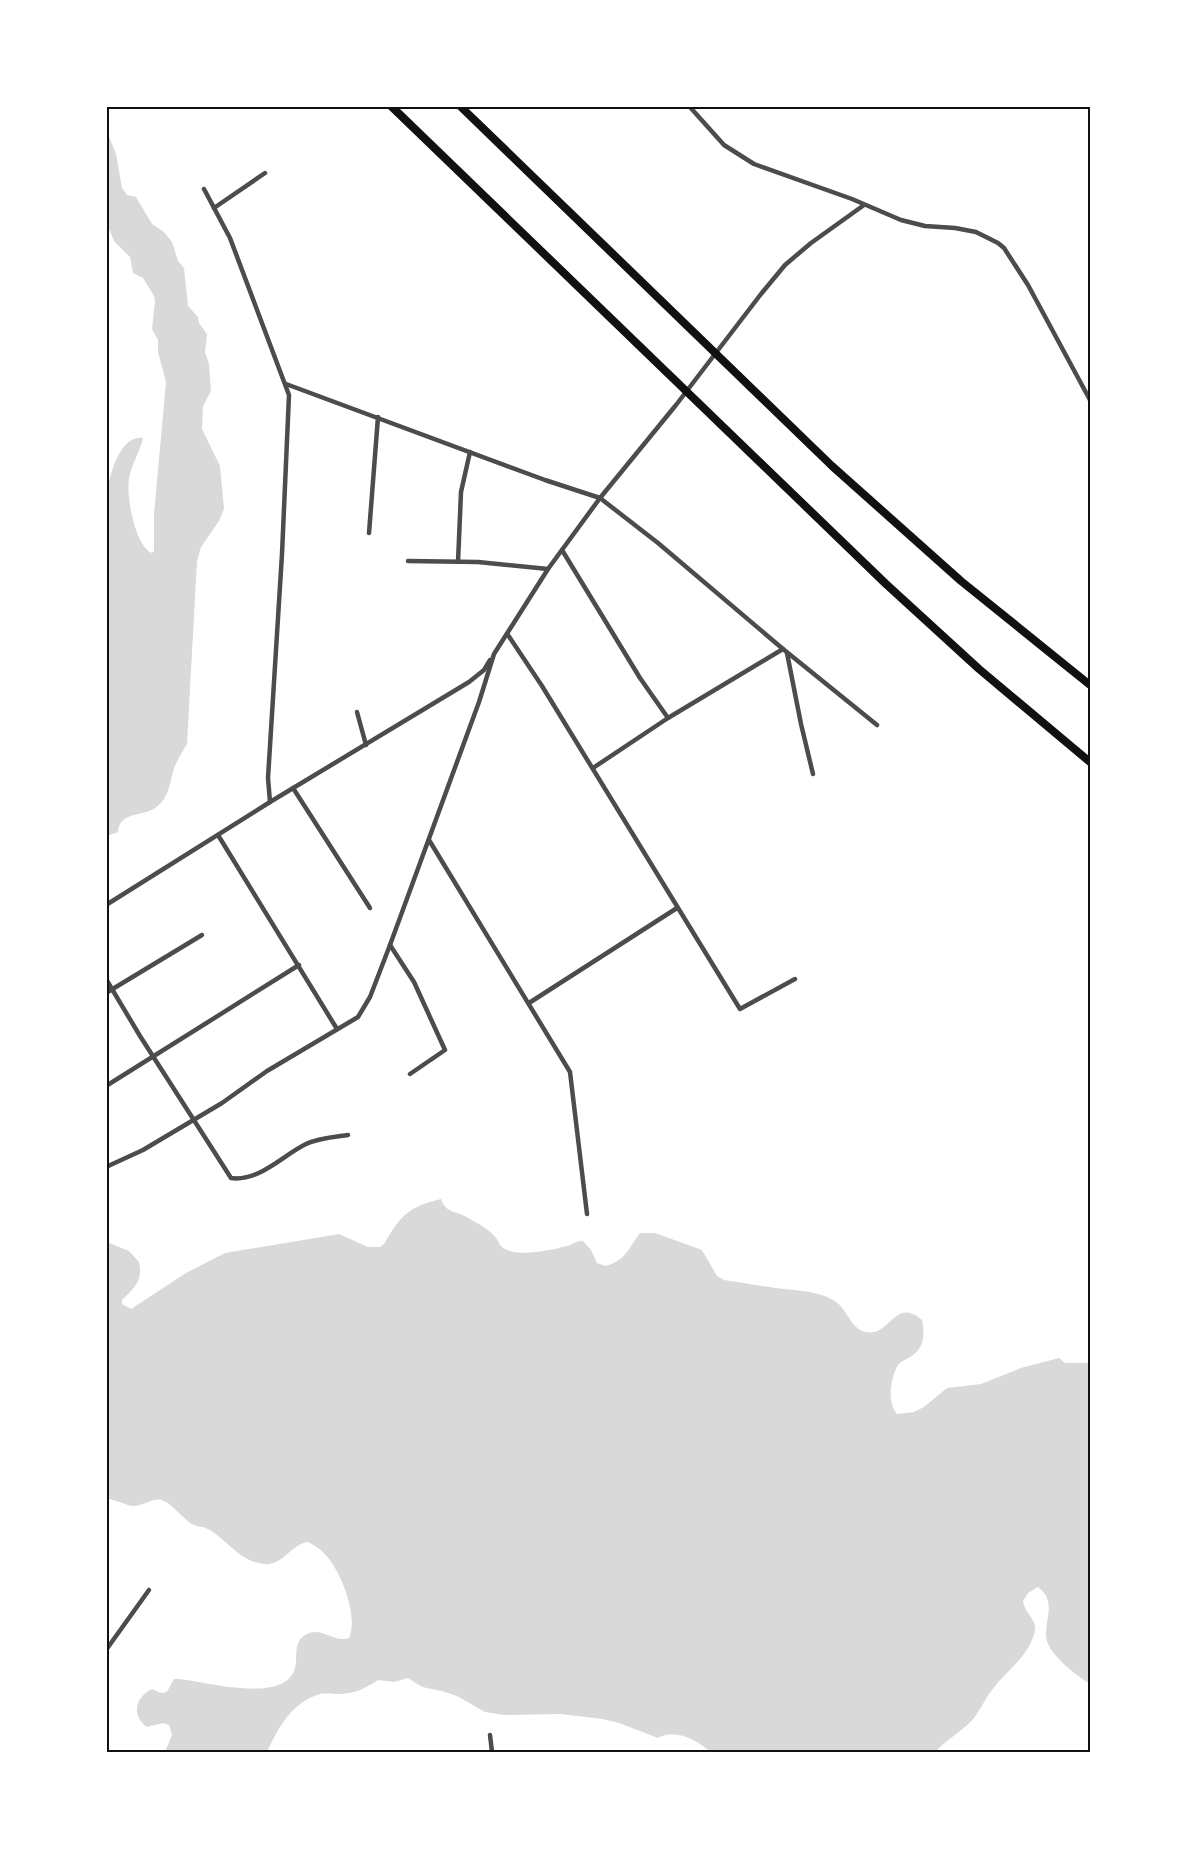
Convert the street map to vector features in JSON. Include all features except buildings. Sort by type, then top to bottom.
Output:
[{"type":"highway","points":[[391,106],[886,584],[980,669],[1090,762]]},
{"type":"highway","points":[[460,106],[832,465],[961,582],[1090,685]]},
{"type":"street","points":[[688,106],[724,145],[754,164],[901,220],[925,226],[976,232],[1004,248],[1028,285],[1090,400]]},
{"type":"street","points":[[214,208],[265,173]]},
{"type":"street","points":[[204,189],[230,238],[286,384],[289,406],[268,778],[270,802]]},
{"type":"street","points":[[106,905],[270,802],[469,682],[484,670],[548,569],[600,498],[785,265],[864,205]]},
{"type":"street","points":[[286,384],[600,498],[667,550],[785,651],[877,725]]},
{"type":"street","points":[[369,532],[378,417]]},
{"type":"street","points":[[458,562],[461,492],[470,452]]},
{"type":"street","points":[[562,550],[640,678],[668,718]]},
{"type":"street","points":[[408,561],[458,562],[548,569]]},
{"type":"street","points":[[508,635],[740,1009],[795,979]]},
{"type":"street","points":[[592,768],[668,718],[785,651]]},
{"type":"street","points":[[785,651],[813,774]]},
{"type":"street","points":[[106,1167],[143,1150],[222,1103],[267,1071],[358,1017],[364,1008],[390,945],[479,702],[494,654]]},
{"type":"street","points":[[357,712],[366,745]]},
{"type":"street","points":[[293,788],[370,908]]},
{"type":"street","points":[[218,836],[337,1029]]},
{"type":"street","points":[[429,840],[572,1076],[587,1214]]},
{"type":"street","points":[[529,1003],[677,908]]},
{"type":"street","points":[[106,993],[202,935]]},
{"type":"street","points":[[390,945],[414,982],[446,1050],[410,1074]]},
{"type":"street","points":[[106,1086],[299,965]]},
{"type":"street","points":[[106,979],[231,1178],[241,1179],[253,1175],[308,1143],[348,1135]]},
{"type":"street","points":[[106,1650],[149,1590]]},
{"type":"street","points":[[490,1735],[492,1752]]},
{"type":"shaded area","points":[[106,129],[116,154],[122,188],[127,195],[136,197],[152,224],[164,232],[172,242],[178,261],[184,268],[188,306],[198,317],[199,323],[207,334],[205,352],[209,364],[211,391],[203,406],[202,429],[220,466],[224,509],[219,521],[201,547],[197,561],[187,744],[176,763],[167,794],[160,804],[150,811],[127,818],[120,825],[118,832],[107,836],[107,491],[114,466],[122,449],[135,438],[143,438],[130,474],[128,487],[136,531],[146,549],[152,553],[154,551],[154,514],[166,382],[158,352],[158,340],[152,329],[154,296],[143,278],[133,273],[130,257],[114,241],[107,224]]},
{"type":"shaded area","points":[[441,1199],[446,1208],[484,1227],[494,1235],[502,1247],[511,1251],[528,1253],[547,1251],[583,1241],[591,1250],[597,1263],[606,1266],[618,1261],[640,1233],[655,1233],[702,1250],[717,1276],[724,1280],[826,1296],[838,1303],[856,1327],[866,1332],[881,1329],[905,1312],[913,1314],[922,1320],[923,1336],[921,1346],[915,1354],[899,1364],[893,1377],[891,1397],[897,1414],[914,1412],[924,1407],[947,1388],[981,1384],[1021,1368],[1059,1358],[1065,1363],[1090,1363],[1090,1684],[1065,1665],[1049,1647],[1046,1634],[1048,1600],[1038,1587],[1028,1593],[1023,1601],[1035,1626],[1028,1648],[992,1690],[974,1718],[935,1752],[710,1752],[699,1743],[685,1737],[671,1734],[658,1738],[603,1719],[560,1714],[504,1715],[485,1712],[457,1696],[422,1687],[408,1678],[394,1682],[378,1680],[356,1692],[320,1694],[310,1698],[301,1703],[287,1717],[267,1752],[165,1752],[172,1735],[169,1725],[163,1723],[147,1727],[142,1723],[137,1712],[139,1702],[146,1692],[152,1689],[165,1693],[174,1679],[239,1688],[272,1687],[285,1682],[293,1673],[298,1643],[305,1635],[316,1632],[337,1638],[349,1638],[352,1618],[342,1581],[336,1570],[324,1553],[308,1542],[276,1562],[264,1564],[242,1556],[210,1530],[191,1524],[164,1501],[157,1500],[133,1506],[107,1499],[107,1242],[129,1251],[139,1262],[139,1279],[122,1300],[122,1304],[131,1309],[186,1273],[225,1253],[339,1234],[368,1247],[380,1247],[406,1214],[421,1205]]}]
